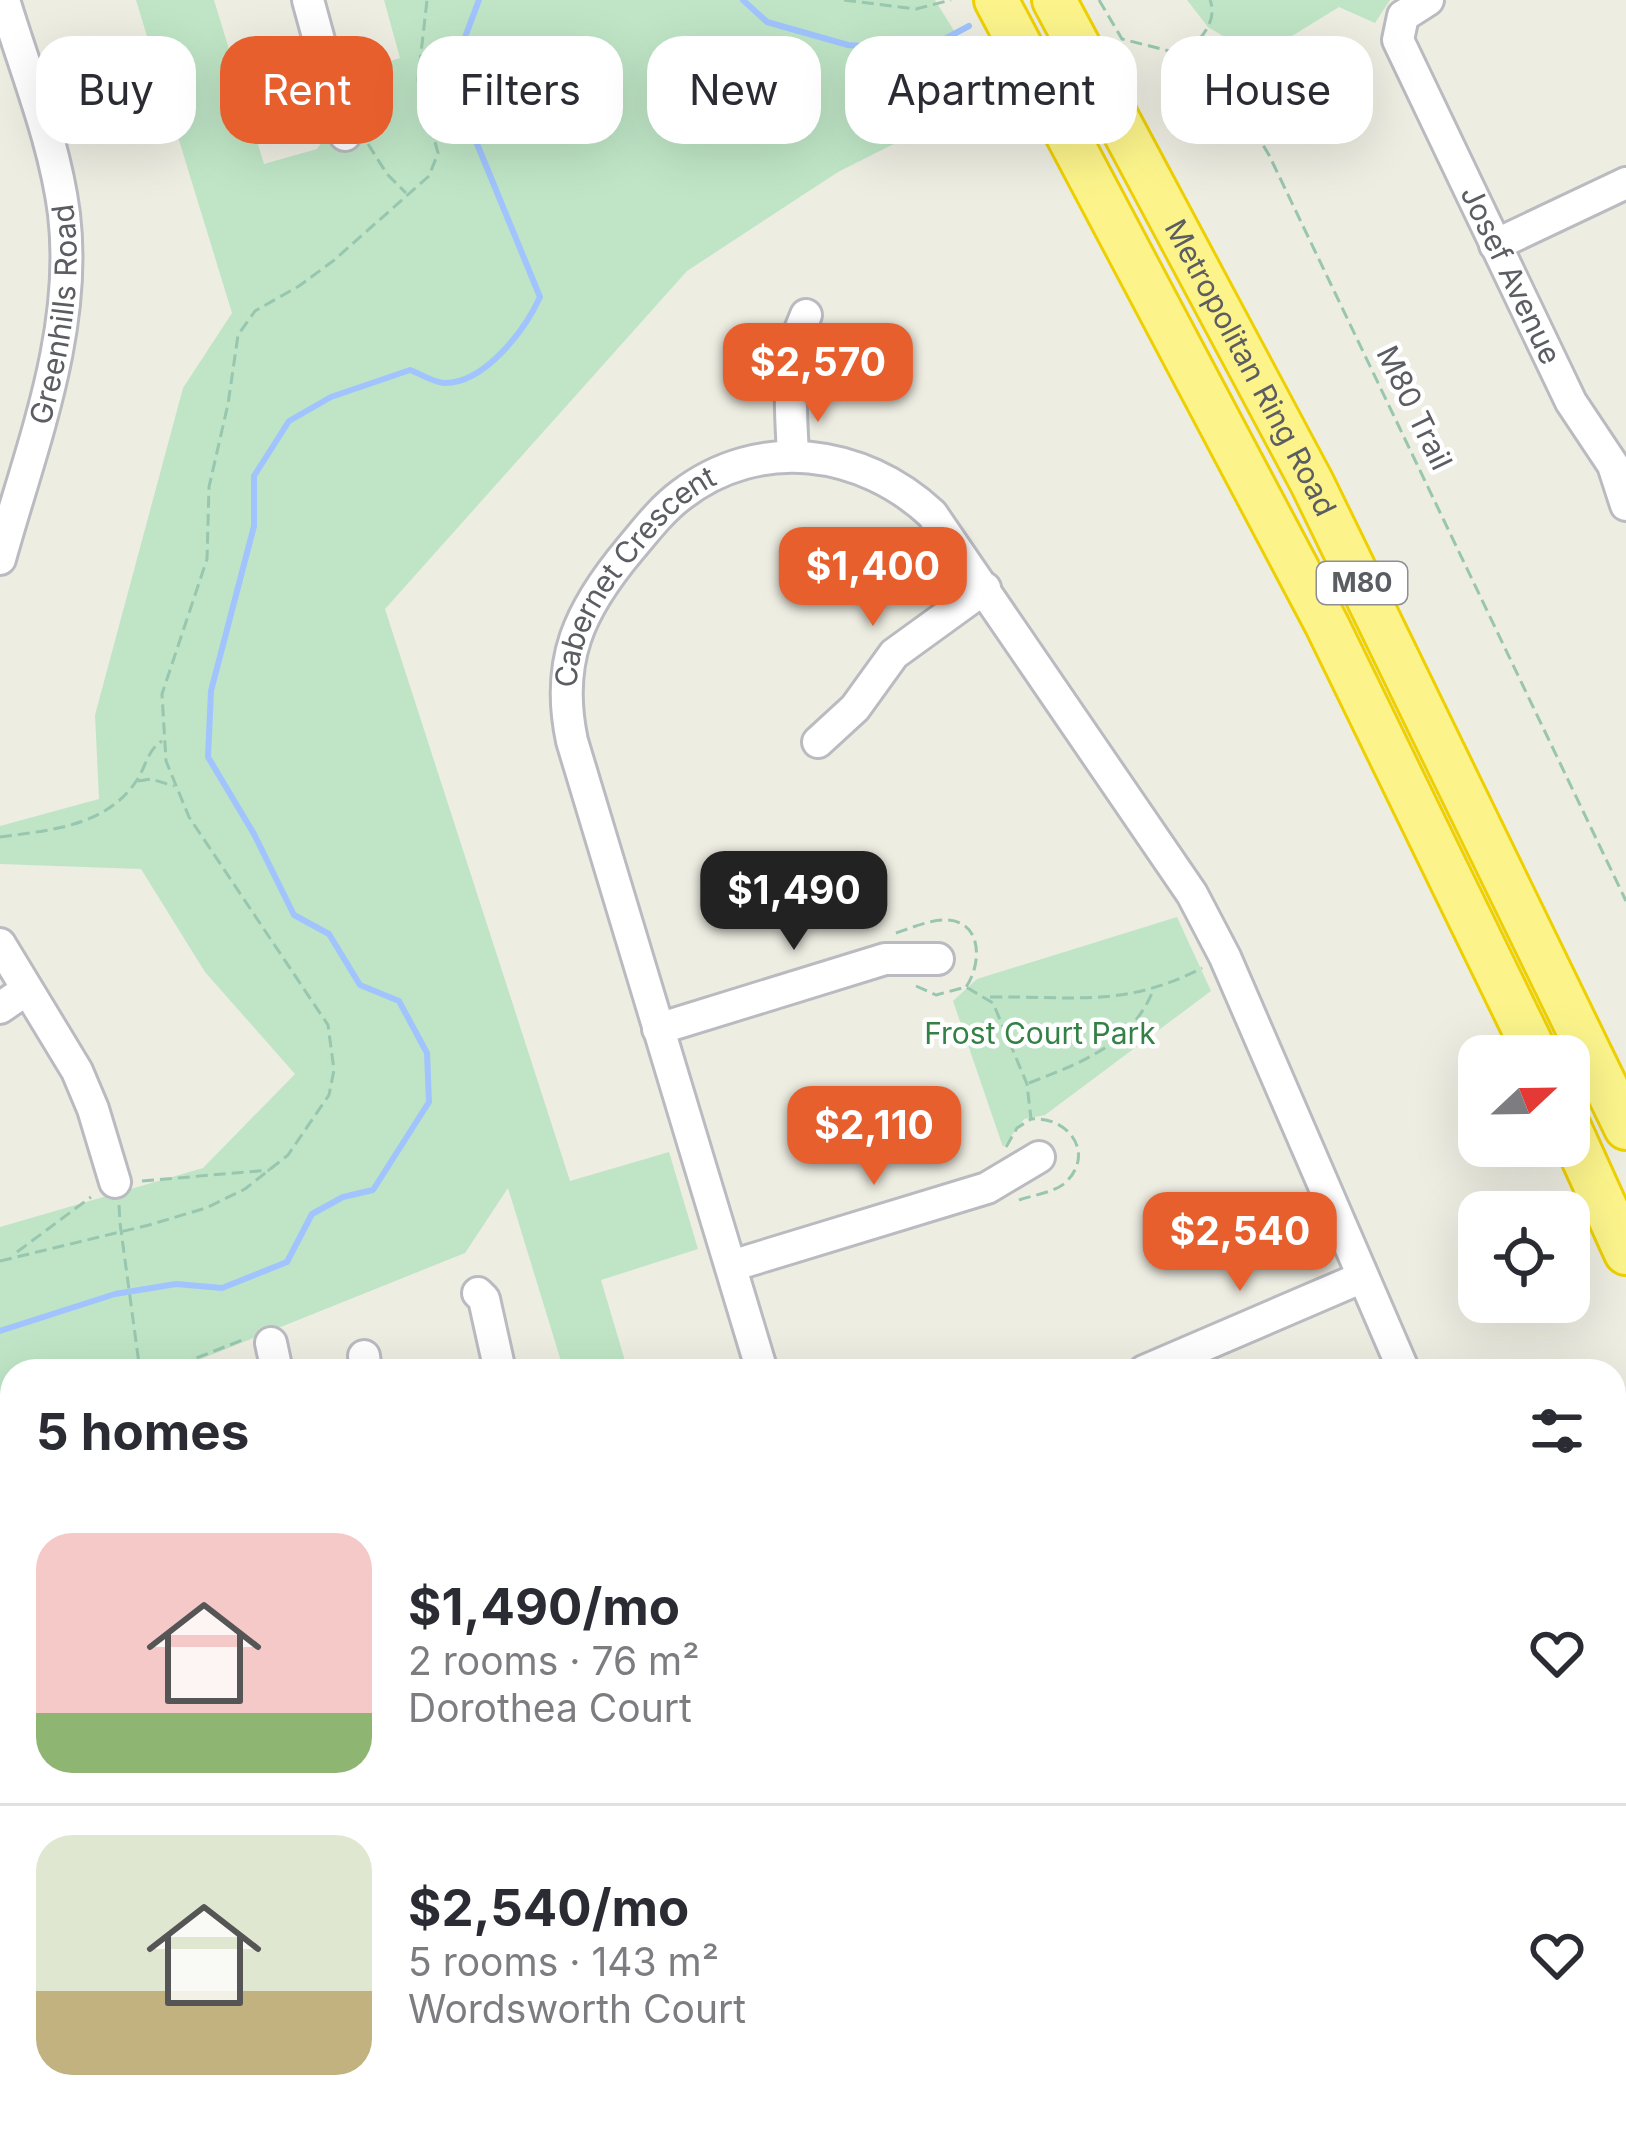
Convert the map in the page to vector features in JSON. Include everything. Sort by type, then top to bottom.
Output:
[{"type":"highway","name":"Metropolitan Ring Road","points":[[996,0],[1327,625],[1527,1035]]},
{"type":"highway","name":"Metropolitan Ring Road","points":[[1054,0],[1312,483],[1626,1128]]},
{"type":"highway","points":[[1587,1167],[1626,1252]]},
{"type":"street","points":[[308,0],[318,36]]},
{"type":"street","name":"Josef Avenue","points":[[1416,8],[1397,40],[1570,402],[1588,450],[1617,468],[1626,505]]},
{"type":"street","name":"Greenhills Road","points":[[0,559],[53,368],[67,277],[58,183],[4,12]]},
{"type":"street","points":[[1495,245],[1626,183]]},
{"type":"street","points":[[793,456],[790,377],[793,350],[806,315]]},
{"type":"street","name":"Cabernet Crescent","points":[[758,1359],[572,741],[565,691],[580,620],[616,566],[681,495],[729,468],[793,456],[862,468],[911,495],[951,537],[1192,894],[1225,957],[1399,1359]]},
{"type":"street","name":"Josef Avenue","points":[[1617,468],[1626,526]]},
{"type":"street","points":[[818,742],[855,708],[893,654],[985,588]]},
{"type":"street","points":[[0,944],[77,1071],[115,1182]]},
{"type":"street","points":[[658,1029],[885,959],[938,959]]},
{"type":"street","points":[[0,1008],[26,991]]},
{"type":"street","points":[[731,1266],[987,1188],[1039,1156]]},
{"type":"street","points":[[1172,1359],[1363,1277]]},
{"type":"street","points":[[478,1293],[484,1299],[497,1359]]},
{"type":"path","points":[[0,1261],[149,1226],[206,1208],[245,1189],[300,1142],[328,1095],[333,1044],[319,1008],[241,899],[174,786],[163,740],[162,694],[206,560],[211,470],[228,404],[238,335],[255,311],[333,261],[429,176],[438,153],[418,80],[427,0]]},
{"type":"path","points":[[844,0],[916,9],[951,0]]},
{"type":"path","name":"M80 Trail","points":[[1099,0],[1122,39],[1161,47]]},
{"type":"path","points":[[1200,36],[1214,11],[1210,0]]},
{"type":"path","name":"M80 Trail","points":[[1262,144],[1626,901]]},
{"type":"path","points":[[0,836],[89,820],[136,781],[153,747],[163,740]]},
{"type":"path","points":[[136,781],[151,779],[174,786]]},
{"type":"path","points":[[879,938],[942,920],[962,925],[977,944],[979,960],[966,987]]},
{"type":"path","points":[[904,981],[936,995],[966,987],[988,997],[1091,1000],[1153,991],[1203,967]]},
{"type":"path","points":[[1027,1084],[1101,1053],[1130,1028],[1153,991]]},
{"type":"path","points":[[988,997],[1027,1084],[1031,1119]]},
{"type":"path","points":[[1001,1154],[1018,1128],[1031,1119],[1052,1119],[1070,1131],[1076,1142],[1076,1163],[1066,1182],[1010,1202]]},
{"type":"path","points":[[15,1255],[115,1182],[119,1192],[139,1182],[272,1169]]},
{"type":"path","points":[[120,1222],[138,1359]]},
{"type":"path","points":[[193,1359],[260,1332],[274,1357]]},
{"type":"green space","points":[[136,0],[214,0],[225,36],[220,36],[220,144],[258,144],[264,164],[321,144],[393,144],[393,60],[400,58],[384,0],[935,0],[957,36],[845,36],[845,144],[894,144],[838,172],[687,271],[385,609],[570,1181],[669,1152],[698,1249],[601,1280],[624,1359],[560,1359],[508,1188],[465,1253],[201,1359],[0,1359],[0,1227],[203,1168],[295,1074],[205,972],[141,869],[0,864],[0,826],[99,799],[95,715],[183,388],[232,313],[180,144],[196,144],[196,36],[147,36]]},
{"type":"green space","points":[[1187,0],[1390,0],[1375,23],[1339,7],[1292,36],[1223,36],[1208,27]]},
{"type":"green space","name":"Frost Court Park","points":[[1177,917],[1211,991],[1045,1115],[1024,1119],[1003,1147],[953,1001],[977,979]]},
{"type":"waterway","points":[[0,1331],[115,1294],[176,1284],[222,1288],[287,1262],[312,1214],[343,1197],[373,1190],[429,1102],[427,1053],[399,1001],[360,985],[329,934],[294,915],[208,757],[211,691],[254,526],[254,476],[289,421],[331,397],[410,370],[445,383],[475,374],[514,339],[540,297],[457,95],[455,64],[479,0]]},
{"type":"waterway","points":[[743,0],[767,22],[848,45],[924,50],[969,26]]}]
